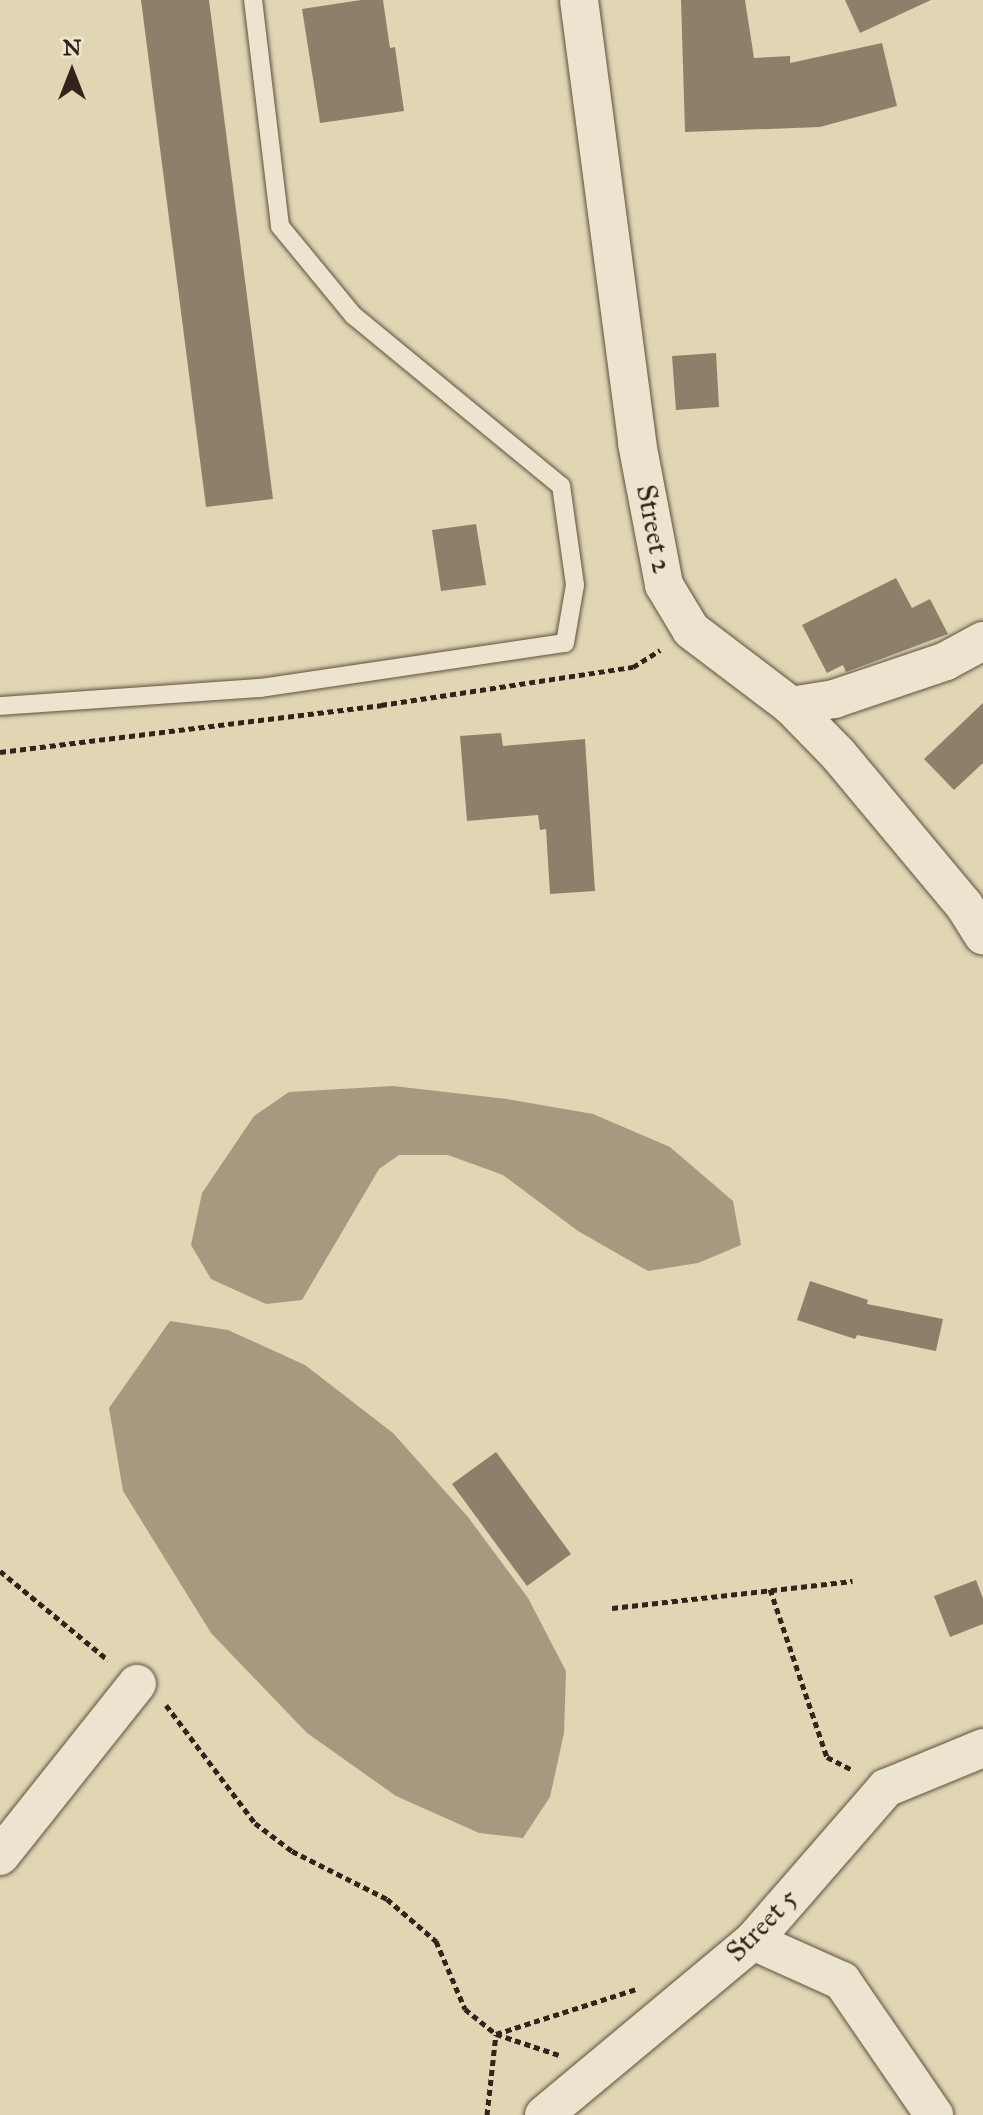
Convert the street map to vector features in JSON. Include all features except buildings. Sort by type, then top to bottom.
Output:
[{"type":"street","name":"Street 2","points":[[579,0],[637,443],[664,585],[691,630],[791,706],[888,811],[964,905],[983,936]]},
{"type":"street","points":[[791,706],[834,699],[876,685],[946,661],[983,641]]},
{"type":"street","points":[[0,1856],[137,1684]]},
{"type":"street","name":"Street 5","points":[[544,2115],[753,1941],[886,1788],[983,1748]]},
{"type":"street","points":[[753,1941],[842,1981],[934,2115]]},
{"type":"lane","points":[[0,706],[260,688],[565,643],[575,585],[561,486],[353,315],[280,226],[253,0]]},
{"type":"path","points":[[0,1571],[137,1684],[162,1699],[255,1823],[292,1851],[387,1899],[436,1941],[465,2009],[496,2034],[570,2059],[608,2061]]},
{"type":"path","points":[[612,1608],[852,1581]]},
{"type":"path","points":[[770,1589],[827,1757],[886,1788]]},
{"type":"path","points":[[496,2034],[604,1996],[666,1981],[704,1982]]},
{"type":"path","points":[[487,2115],[496,2034]]},
{"type":"shaded area","points":[[393,1086],[507,1099],[593,1114],[670,1147],[733,1201],[741,1245],[698,1263],[648,1271],[578,1231],[503,1175],[448,1155],[399,1155],[379,1169],[302,1300],[266,1304],[211,1279],[191,1245],[202,1193],[254,1116],[289,1092]]},
{"type":"shaded area","points":[[170,1321],[228,1330],[305,1365],[393,1433],[468,1517],[528,1598],[566,1671],[564,1733],[550,1797],[523,1838],[479,1833],[396,1796],[307,1733],[211,1633],[123,1491],[109,1408]]}]
